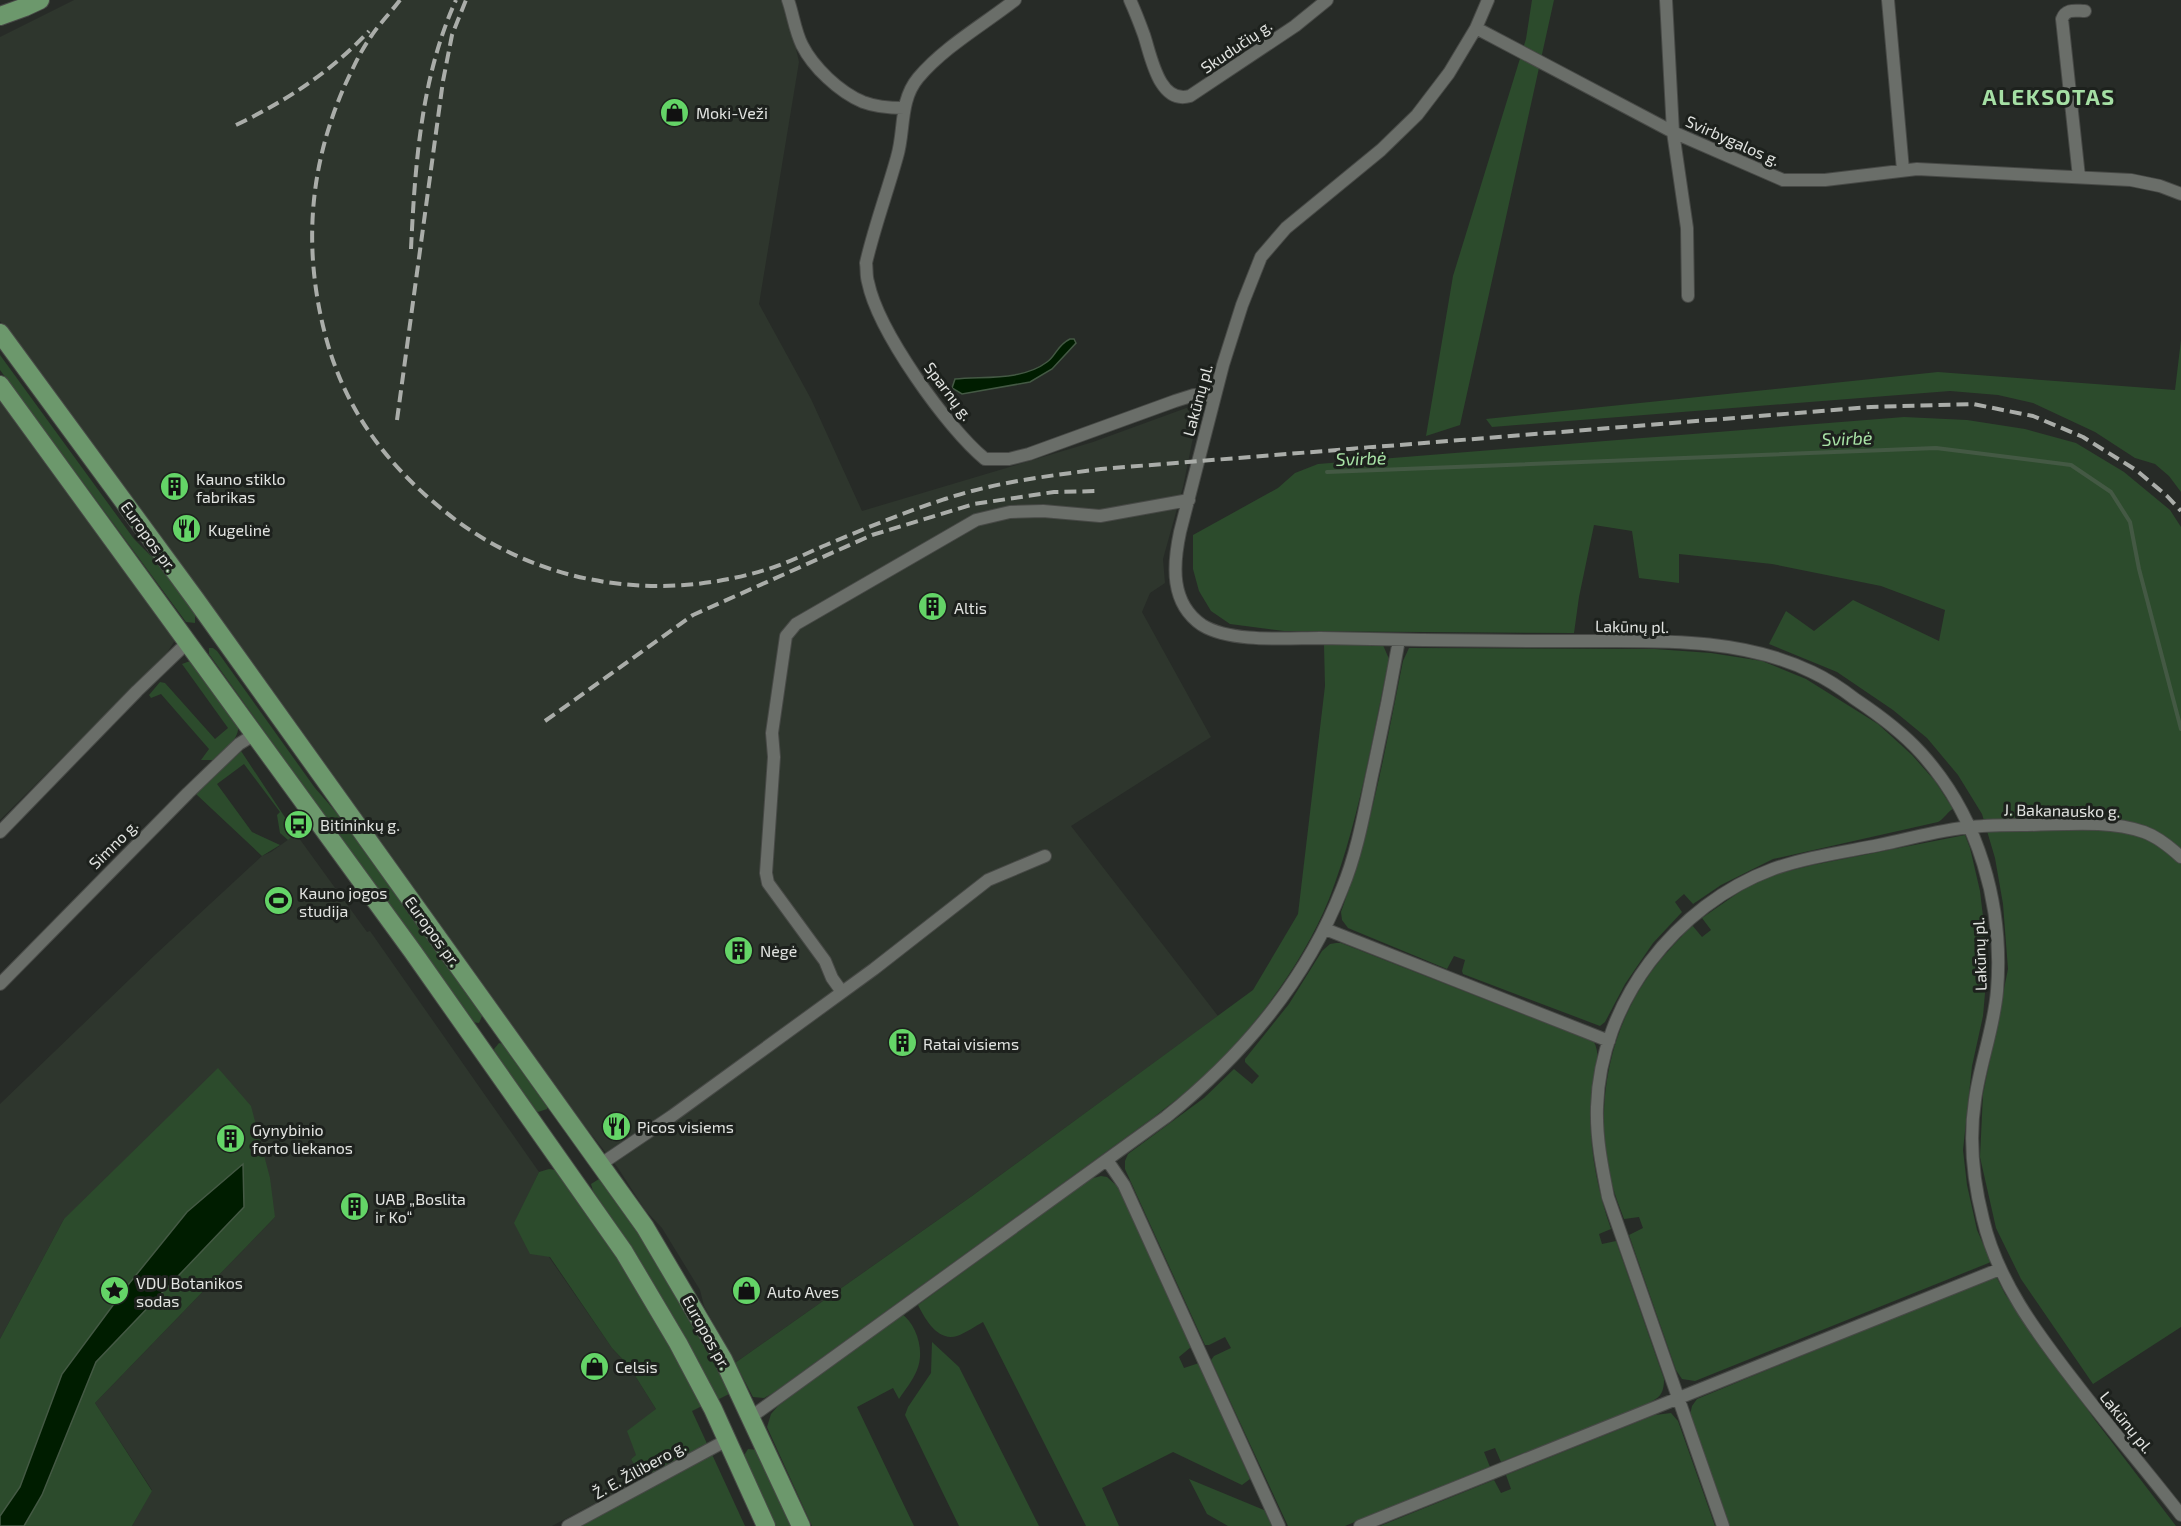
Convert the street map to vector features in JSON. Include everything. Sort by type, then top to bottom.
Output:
[{"type":"main road","points":[[0,16],[25,8],[40,0]]},
{"type":"main road","name":"Europos pr.","points":[[0,333],[228,644],[645,1227],[723,1359],[801,1526]]},
{"type":"main road","name":"Europos pr.","points":[[0,385],[255,734],[624,1252],[678,1343],[727,1440],[766,1526]]},
{"type":"main road","points":[[188,642],[202,634],[215,636],[228,644]]},
{"type":"main road","points":[[476,1043],[501,1026]]},
{"type":"main road","points":[[575,1182],[601,1164]]},
{"type":"main road","points":[[727,1440],[752,1421]]},
{"type":"street","points":[[788,0],[801,44],[814,63],[831,80],[863,102],[885,108],[904,108]]},
{"type":"street","name":"Sparnų g.","points":[[1015,0],[952,47],[917,79],[909,92],[904,108],[898,155],[866,263],[867,282],[880,316],[908,364],[962,436],[985,459],[1009,459],[1029,454],[1194,395],[1214,396]]},
{"type":"street","name":"Skudučių g.","points":[[1130,0],[1160,80],[1175,97],[1182,99],[1190,96],[1295,26],[1327,0]]},
{"type":"street","name":"Lakūnų pl.","points":[[1488,0],[1476,28],[1449,73],[1417,115],[1381,150],[1286,228],[1262,257],[1242,305],[1214,396],[1176,552],[1176,588],[1183,604],[1192,616],[1216,632],[1252,637],[1660,642],[1732,646],[1785,660],[1817,674],[1878,714],[1923,754],[1971,827],[1984,864],[1994,907],[1998,952],[1997,995],[1974,1103],[1973,1174],[1983,1220],[2000,1269],[2031,1324],[2064,1369],[2181,1515]]},
{"type":"street","points":[[1666,0],[1673,132],[1687,228],[1688,297]]},
{"type":"street","points":[[1888,0],[1903,170]]},
{"type":"street","points":[[2079,177],[2062,19],[2070,10],[2085,11]]},
{"type":"street","name":"Svirbygalos g.","points":[[1476,28],[1673,132],[1783,180],[1825,180],[1903,170],[2131,180],[2160,186],[2181,194]]},
{"type":"street","points":[[842,992],[832,978],[825,961],[768,884],[766,873],[774,757],[772,733],[786,636],[796,624],[976,520],[1010,512],[1043,511],[1100,516],[1189,500]]},
{"type":"street","points":[[752,1421],[1174,1111],[1227,1064],[1258,1029],[1288,991],[1325,929],[1343,888],[1362,825],[1399,640]]},
{"type":"street","points":[[0,832],[188,642]]},
{"type":"street","name":"Simno g.","points":[[0,984],[188,793],[239,744],[255,734]]},
{"type":"street","name":"J. Bakanausko g.","points":[[1723,1526],[1608,1197],[1598,1144],[1597,1105],[1602,1066],[1609,1041],[1629,995],[1662,946],[1699,910],[1733,888],[1772,870],[1799,862],[1971,827],[2116,825],[2145,832],[2165,843],[2181,857]]},
{"type":"street","points":[[601,1164],[672,1116],[842,992],[988,880],[1045,856]]},
{"type":"street","points":[[1325,929],[1609,1041]]},
{"type":"street","points":[[1107,1160],[1124,1185],[1280,1526]]},
{"type":"street","points":[[1360,1526],[2000,1269]]},
{"type":"street","name":"Ž. E. Žilibero g.","points":[[568,1526],[727,1440]]},
{"type":"shaded area","points":[[74,0],[785,0],[799,62],[759,304],[811,399],[862,511],[1093,442],[1200,403],[1183,487],[1163,559],[1165,583],[1150,593],[1142,612],[1211,737],[1071,826],[1218,1016],[972,1196],[735,1363],[704,1306],[700,1290],[662,1228],[645,1210],[618,1168],[560,1095],[230,635],[0,321],[0,37]]},
{"type":"shaded area","points":[[1532,0],[1554,0],[1460,425],[1426,436],[1453,276],[1526,39]]},
{"type":"shaded area","points":[[1074,339],[1076,343],[1052,369],[1030,382],[962,394],[952,388],[955,379],[1015,375],[1037,368],[1050,360],[1062,344]]},
{"type":"shaded area","points":[[2181,340],[2181,492],[2169,476],[2155,464],[2135,458],[2095,432],[2033,403],[1998,395],[1950,391],[1492,427],[1486,419],[1938,372],[2175,390]]},
{"type":"shaded area","points":[[0,355],[134,539],[155,560],[195,614],[195,623],[186,622],[0,370]]},
{"type":"shaded area","points":[[0,397],[175,640],[167,653],[0,820]]},
{"type":"shaded area","points":[[1904,417],[1967,420],[2025,429],[2076,443],[2124,472],[2170,510],[2181,527],[2181,1327],[2093,1384],[2021,1279],[1996,1228],[1980,1157],[1983,1094],[2008,969],[2003,904],[1995,858],[1982,814],[1958,775],[1927,738],[1893,710],[1837,672],[1769,644],[1786,611],[1814,631],[1853,600],[1939,641],[1945,610],[1881,586],[1772,564],[1679,554],[1679,583],[1639,578],[1632,531],[1594,525],[1574,633],[1284,631],[1230,624],[1211,611],[1199,591],[1193,569],[1193,535],[1278,488],[1295,473],[1318,464]]},
{"type":"shaded area","points":[[1324,645],[1383,645],[1389,659],[1349,840],[1319,922],[1294,967],[1247,1031],[1206,1075],[1154,1117],[773,1393],[764,1398],[753,1397],[735,1363],[972,1196],[1253,990],[1298,914],[1325,686]]},
{"type":"shaded area","points":[[209,648],[217,651],[315,788],[363,843],[483,1014],[479,1023],[472,1022],[209,654]]},
{"type":"shaded area","points":[[1409,648],[1655,649],[1711,653],[1762,661],[1806,679],[1878,724],[1912,755],[1935,781],[1953,809],[1938,822],[1773,859],[1721,885],[1693,904],[1684,894],[1675,902],[1682,912],[1653,943],[1625,984],[1605,1022],[1600,1026],[1463,974],[1465,960],[1454,956],[1447,969],[1348,928],[1342,920],[1341,912],[1361,851],[1384,756],[1403,661]]},
{"type":"shaded area","points":[[190,661],[238,725],[234,740],[213,760],[201,760],[209,749],[161,694],[151,698],[149,695],[160,682],[165,683],[215,739],[228,728],[182,664]]},
{"type":"shaded area","points":[[241,751],[296,834],[288,840],[280,833],[277,815],[280,812],[244,764],[217,784],[252,832],[280,845],[262,856],[196,794]]},
{"type":"shaded area","points":[[296,834],[367,932],[370,931],[539,1172],[515,1223],[549,1257],[612,1348],[629,1366],[656,1409],[637,1455],[631,1459],[642,1478],[552,1526],[132,1526],[152,1490],[95,1403],[275,1217],[64,1219],[0,1339],[0,1104],[262,856]]},
{"type":"shaded area","points":[[1965,835],[1980,891],[1988,959],[1983,1016],[1972,1066],[1963,1150],[1967,1185],[1977,1230],[1991,1262],[1695,1381],[1682,1379],[1676,1370],[1629,1235],[1643,1228],[1639,1217],[1624,1219],[1613,1188],[1607,1158],[1604,1106],[1607,1079],[1621,1028],[1632,1004],[1656,966],[1692,925],[1702,937],[1711,930],[1702,918],[1748,886],[1777,874],[1813,865]]},
{"type":"shaded area","points":[[1336,943],[1594,1042],[1597,1056],[1590,1117],[1592,1150],[1611,1229],[1599,1234],[1602,1244],[1616,1241],[1664,1384],[1660,1395],[1645,1405],[1501,1462],[1495,1448],[1484,1452],[1490,1467],[1345,1526],[1288,1526],[1211,1360],[1214,1356],[1231,1348],[1225,1337],[1205,1345],[1125,1169],[1125,1161],[1128,1154],[1204,1098],[1234,1069],[1252,1084],[1259,1076],[1245,1062],[1245,1059],[1289,1004],[1322,951],[1330,944]]},
{"type":"shaded area","points":[[499,1043],[504,1044],[548,1105],[547,1109],[538,1112],[534,1109],[495,1054],[494,1049]]},
{"type":"shaded area","name":"VDU Botanikos sodas","points":[[218,1068],[251,1106],[270,1178],[275,1217],[95,1403],[152,1491],[132,1526],[0,1526],[0,1339],[64,1219]]},
{"type":"shaded area","points":[[243,1164],[244,1207],[96,1362],[42,1495],[24,1526],[0,1526],[0,1516],[20,1487],[62,1374],[128,1285],[187,1212]]},
{"type":"shaded area","points":[[549,1169],[556,1170],[562,1176],[641,1293],[702,1406],[692,1411],[745,1526],[568,1526],[645,1485],[631,1459],[636,1455],[627,1431],[656,1409],[629,1366],[612,1348],[550,1257],[530,1254],[514,1223],[539,1172]]},
{"type":"shaded area","points":[[1107,1177],[1118,1187],[1191,1347],[1179,1357],[1184,1368],[1199,1363],[1250,1479],[1242,1485],[1173,1452],[1102,1488],[1119,1526],[1086,1526],[983,1322],[957,1336],[944,1336],[933,1328],[918,1305],[1090,1179]]},
{"type":"shaded area","points":[[599,1179],[602,1180],[642,1238],[689,1314],[731,1393],[717,1400],[637,1256],[593,1191],[591,1184]]},
{"type":"shaded area","points":[[1996,1276],[2005,1294],[2095,1420],[2176,1526],[1729,1526],[1690,1415],[1697,1399]]},
{"type":"shaded area","points":[[901,1313],[915,1331],[920,1347],[919,1363],[915,1374],[899,1399],[893,1388],[857,1407],[914,1526],[812,1526],[767,1427],[771,1414],[778,1406]]},
{"type":"shaded area","points":[[932,1342],[959,1367],[1039,1526],[959,1526],[905,1415],[931,1373]]},
{"type":"shaded area","points":[[1671,1413],[1678,1421],[1715,1526],[1380,1526],[1494,1480],[1501,1493],[1511,1489],[1506,1475],[1655,1415]]},
{"type":"shaded area","points":[[748,1449],[758,1450],[792,1526],[776,1526],[743,1457]]},
{"type":"shaded area","points":[[1189,1479],[1264,1510],[1272,1526],[1228,1526],[1207,1514]]},
{"type":"waterway","name":"Svirbė","points":[[1327,472],[1936,448],[2071,465],[2111,492],[2130,522],[2139,569],[2181,729]]},
{"type":"railway","points":[[400,0],[375,31],[357,59],[333,115],[317,177],[312,239],[318,302],[325,334],[333,361],[355,410],[369,432],[403,473],[443,510],[479,536],[517,556],[557,571],[598,581],[640,585],[683,585],[726,580],[775,567],[885,520],[964,493],[1022,480],[1101,469],[1871,407],[1973,404],[2033,416],[2083,437],[2136,470],[2181,511]]},
{"type":"railway","points":[[411,249],[418,154],[427,90],[444,29],[456,0]]},
{"type":"railway","points":[[397,420],[443,81],[452,35],[466,0]]},
{"type":"railway","points":[[236,125],[273,106],[307,84],[339,60],[369,31]]},
{"type":"railway","points":[[545,721],[693,615],[872,535],[974,504],[1054,492],[1100,491]]},
{"type":"place","name":"Moki-Veži","points":[[675,112]]},
{"type":"place","name":"Kauno stiklo fabrikas","points":[[175,487]]},
{"type":"place","name":"Kugelinė","points":[[187,529]]},
{"type":"place","name":"Altis","points":[[933,607]]},
{"type":"place","name":"Bitininkų g.","points":[[299,824]]},
{"type":"place","name":"Kauno jogos studija","points":[[278,901]]},
{"type":"place","name":"Nėgė","points":[[739,950]]},
{"type":"place","name":"Ratai visiems","points":[[902,1043]]},
{"type":"place","name":"Picos visiems","points":[[616,1126]]},
{"type":"place","name":"Gynybinio forto liekanos","points":[[231,1138]]},
{"type":"place","name":"UAB „Boslita ir Ko“","points":[[354,1207]]},
{"type":"place","name":"VDU Botanikos sodas","points":[[115,1291]]},
{"type":"place","name":"Auto Aves","points":[[746,1291]]},
{"type":"place","name":"Celsis","points":[[594,1366]]},
{"type":"district","name":"ALEKSOTAS","points":[[2049,96]]}]
